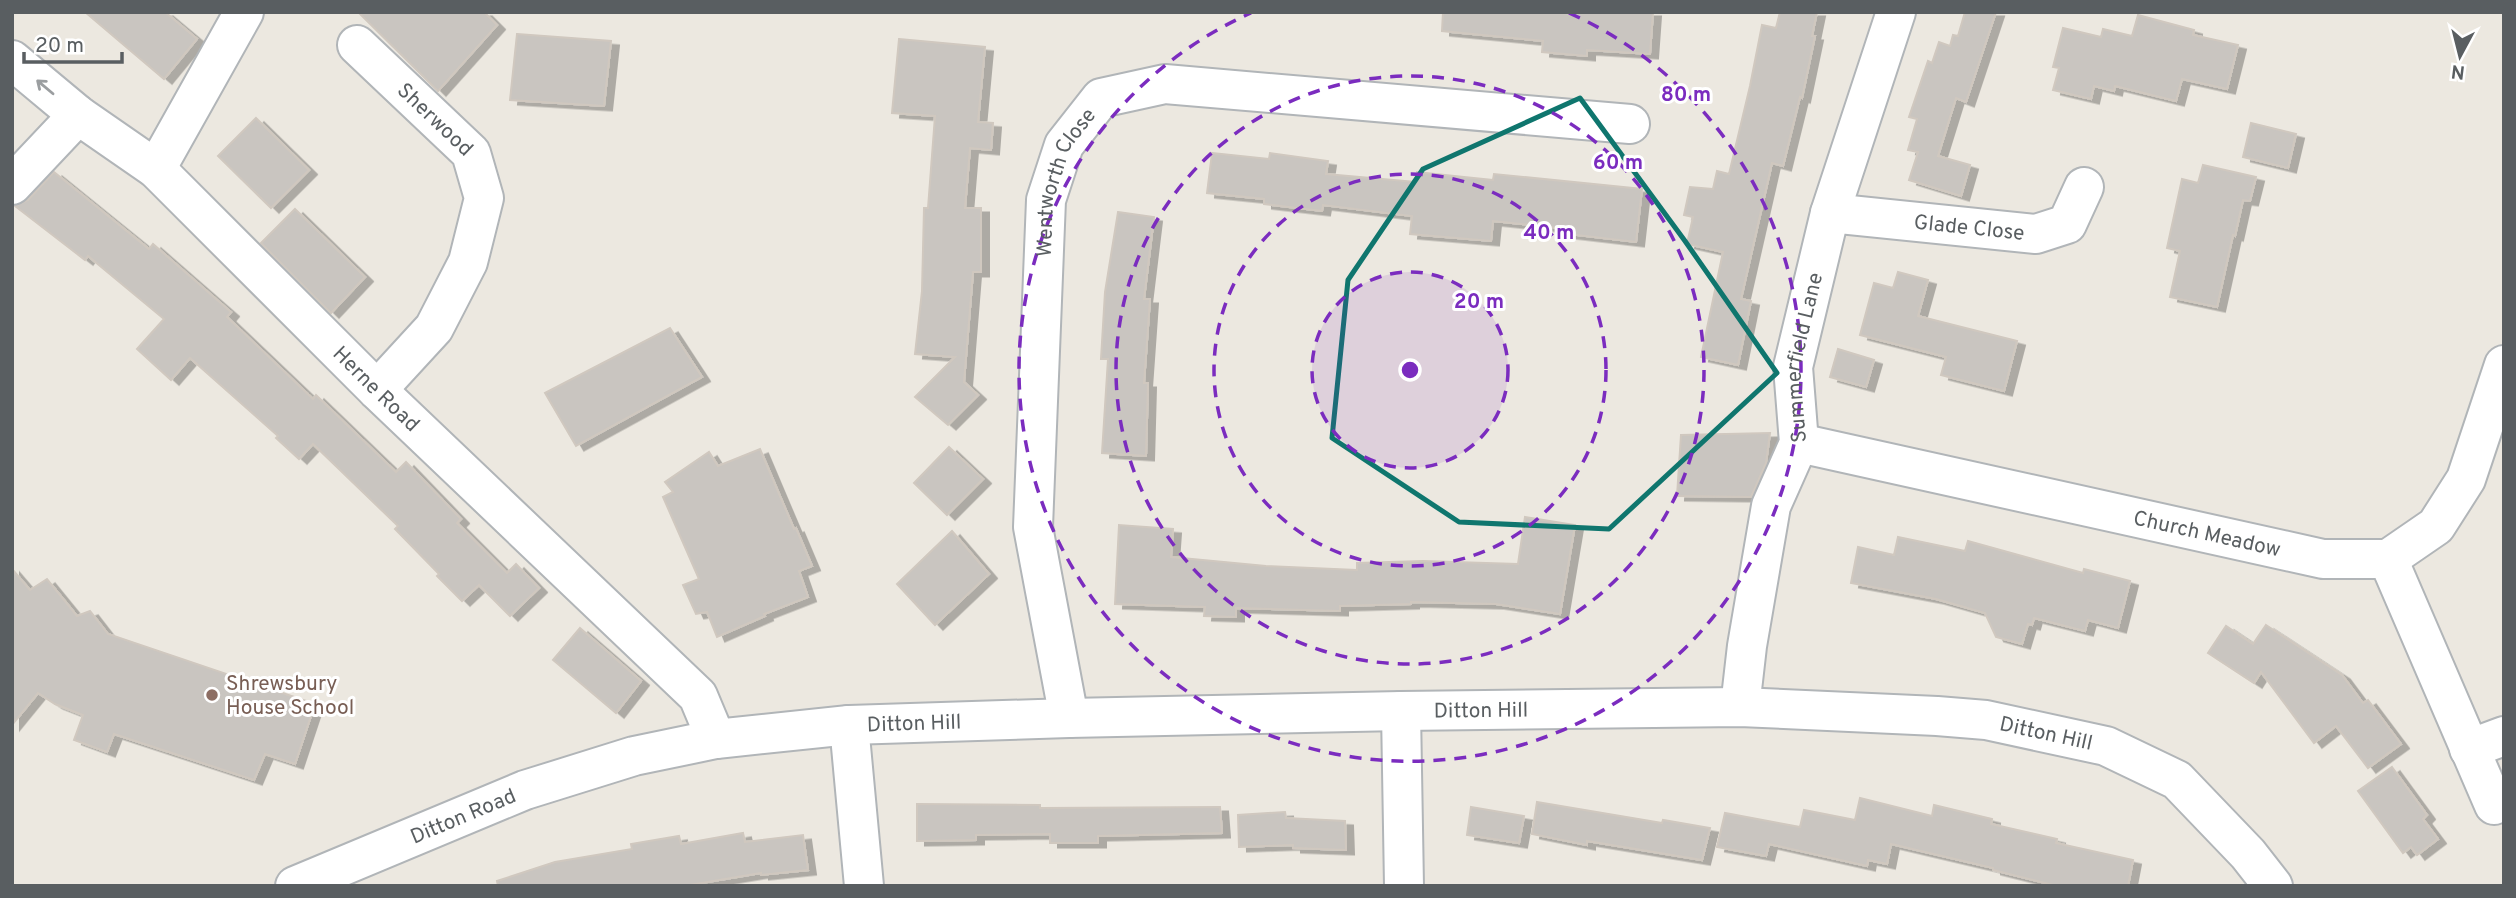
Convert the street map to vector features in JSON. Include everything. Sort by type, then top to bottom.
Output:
[{"type":"street","points":[[156,169],[244,12]]},
{"type":"street","name":"Summerfield Lane","points":[[1740,707],[1747,646],[1771,506],[1799,443],[1793,367],[1830,213],[1896,12]]},
{"type":"street","name":"Sherwood","points":[[357,45],[471,153],[484,198],[468,262],[434,328],[377,390]]},
{"type":"street","name":"Herne Road","points":[[12,60],[78,115],[156,169],[377,390],[698,696],[716,738]]},
{"type":"street","name":"Wentworth Close","points":[[1069,718],[1033,527],[1046,200],[1063,145],[1101,98],[1165,83],[1630,124]]},
{"type":"street","points":[[12,185],[78,115]]},
{"type":"street","name":"Glade Close","points":[[1830,213],[2036,234],[2067,225],[2084,187]]},
{"type":"street","points":[[2494,805],[2486,742],[2388,559],[2436,526],[2466,479],[2504,365]]},
{"type":"street","name":"Church Meadow","points":[[1799,443],[2323,559],[2388,559]]},
{"type":"street","name":"Ditton Hill","points":[[634,756],[716,738],[849,725],[1069,718],[1740,707],[1924,715],[1986,720],[2106,746],[2176,780],[2248,854],[2273,886]]},
{"type":"street","points":[[1401,711],[1404,886]]},
{"type":"street","points":[[849,725],[864,886]]},
{"type":"street","name":"Ditton Road","points":[[295,886],[525,790],[634,756]]},
{"type":"highlighted area","points":[[1580,98],[1777,373],[1609,529],[1459,522],[1332,438],[1348,280],[1423,169]]},
{"type":"building","points":[[85,12],[165,12],[197,39],[164,79]]},
{"type":"building","points":[[358,12],[484,12],[497,25],[438,91]]},
{"type":"building","points":[[1443,12],[1653,12],[1650,54],[1587,50],[1587,56],[1542,52],[1543,41],[1442,31]]},
{"type":"building","points":[[1780,12],[1817,12],[1812,36],[1815,36],[1802,98],[1800,97],[1783,166],[1772,163],[1741,299],[1751,301],[1738,365],[1701,357],[1723,252],[1687,244],[1693,217],[1684,215],[1690,187],[1713,189],[1717,171],[1729,174],[1762,25],[1776,28]]},
{"type":"building","points":[[1965,12],[1996,12],[1966,102],[1956,98],[1938,156],[1970,165],[1961,196],[1909,180],[1918,152],[1908,150],[1917,119],[1909,117],[1928,61],[1932,63],[1939,42],[1950,46],[1953,35],[1958,36]]},
{"type":"building","points":[[2138,15],[2194,30],[2193,35],[2238,45],[2227,89],[2182,79],[2176,101],[2115,86],[2114,91],[2094,86],[2091,99],[2053,90],[2059,68],[2053,67],[2063,28],[2101,37],[2103,29],[2132,36]]},
{"type":"building","points":[[517,34],[611,41],[604,106],[510,100]]},
{"type":"building","points":[[899,39],[985,47],[978,122],[993,123],[991,150],[970,148],[965,208],[981,208],[981,272],[973,272],[964,382],[978,395],[948,425],[915,397],[955,357],[915,354],[922,291],[924,208],[928,208],[935,116],[892,113]]},
{"type":"building","points":[[256,118],[309,170],[271,208],[218,156]]},
{"type":"building","points":[[2251,123],[2296,134],[2288,168],[2243,157]]},
{"type":"building","points":[[1212,153],[1269,159],[1270,153],[1328,161],[1326,174],[1416,182],[1417,172],[1493,180],[1494,174],[1642,189],[1636,242],[1559,233],[1560,228],[1493,221],[1491,241],[1410,234],[1412,216],[1323,205],[1322,211],[1264,204],[1264,199],[1207,193]]},
{"type":"building","points":[[2203,165],[2256,177],[2250,201],[2243,200],[2217,307],[2170,297],[2180,251],[2167,248],[2182,179],[2198,183]]},
{"type":"building","points":[[54,172],[149,249],[153,244],[231,312],[227,317],[313,399],[316,395],[396,472],[406,462],[461,519],[457,523],[507,573],[516,564],[539,588],[510,616],[479,585],[462,601],[395,529],[398,526],[313,444],[299,459],[276,438],[278,436],[190,358],[171,380],[137,349],[164,319],[88,256],[85,260],[15,206],[28,200]]},
{"type":"building","points":[[295,209],[365,277],[331,313],[261,243]]},
{"type":"building","points":[[1118,212],[1154,217],[1144,299],[1150,299],[1144,383],[1148,383],[1146,456],[1102,453],[1108,359],[1101,359],[1105,292]]},
{"type":"building","points":[[1898,272],[1928,280],[1918,316],[2017,341],[2004,391],[1941,375],[1946,357],[1860,335],[1874,283],[1893,288]]},
{"type":"building","points":[[670,328],[702,377],[576,446],[545,393]]},
{"type":"building","points":[[1838,349],[1874,360],[1866,387],[1830,377]]},
{"type":"building","points":[[1770,433],[1766,463],[1751,497],[1677,496],[1681,435]]},
{"type":"building","points":[[949,447],[983,479],[947,515],[914,483]]},
{"type":"building","points":[[760,449],[812,566],[799,571],[808,597],[764,614],[765,616],[717,637],[707,612],[696,614],[683,585],[699,579],[663,497],[673,492],[665,482],[709,452],[718,466]]},
{"type":"building","points":[[1525,517],[1575,525],[1560,614],[1496,604],[1411,602],[1340,606],[1340,611],[1236,608],[1236,617],[1204,616],[1205,607],[1115,604],[1119,525],[1173,529],[1171,557],[1266,566],[1357,570],[1357,563],[1423,561],[1518,564]]},
{"type":"building","points":[[952,531],[989,574],[935,625],[897,584]]},
{"type":"building","points":[[1898,537],[1965,551],[1968,541],[2083,573],[2084,569],[2130,581],[2118,628],[2088,620],[2085,631],[2034,618],[2032,625],[2028,624],[2022,644],[1996,637],[1985,613],[1936,599],[1851,583],[1858,547],[1894,555]]},
{"type":"building","points":[[12,569],[30,590],[47,579],[77,616],[90,611],[108,634],[315,704],[295,764],[265,754],[254,780],[114,734],[107,752],[74,740],[83,715],[55,704],[38,693],[12,725]]},
{"type":"building","points":[[2266,625],[2342,675],[2363,703],[2368,700],[2401,744],[2368,768],[2336,726],[2314,743],[2261,672],[2254,683],[2208,653],[2226,626],[2253,644]]},
{"type":"building","points":[[580,628],[641,681],[616,713],[553,660]]},
{"type":"building","points":[[2392,767],[2427,815],[2423,819],[2438,839],[2417,855],[2411,847],[2403,853],[2358,791]]},
{"type":"building","points":[[1860,798],[1932,816],[1934,805],[1992,819],[1991,824],[2057,839],[2056,843],[2133,860],[2128,886],[2057,886],[1891,844],[1887,864],[1868,860],[1867,866],[1769,844],[1766,856],[1717,847],[1725,813],[1800,827],[1804,810],[1855,820]]},
{"type":"building","points":[[1537,802],[1662,823],[1663,820],[1710,828],[1702,860],[1587,841],[1587,845],[1532,834]]},
{"type":"building","points":[[917,804],[1040,805],[1040,808],[1220,807],[1222,833],[1098,836],[1098,843],[1050,843],[1050,834],[976,835],[976,840],[917,841]]},
{"type":"building","points":[[1471,807],[1524,816],[1519,843],[1467,835]]},
{"type":"building","points":[[1285,812],[1286,818],[1345,821],[1346,850],[1293,848],[1293,845],[1239,847],[1238,815]]},
{"type":"building","points":[[743,833],[745,842],[803,835],[808,870],[761,873],[684,886],[498,886],[497,881],[555,862],[632,849],[631,844],[679,836],[681,844]]},
{"type":"place","name":"Shrewsbury House School","points":[[212,695]]}]
